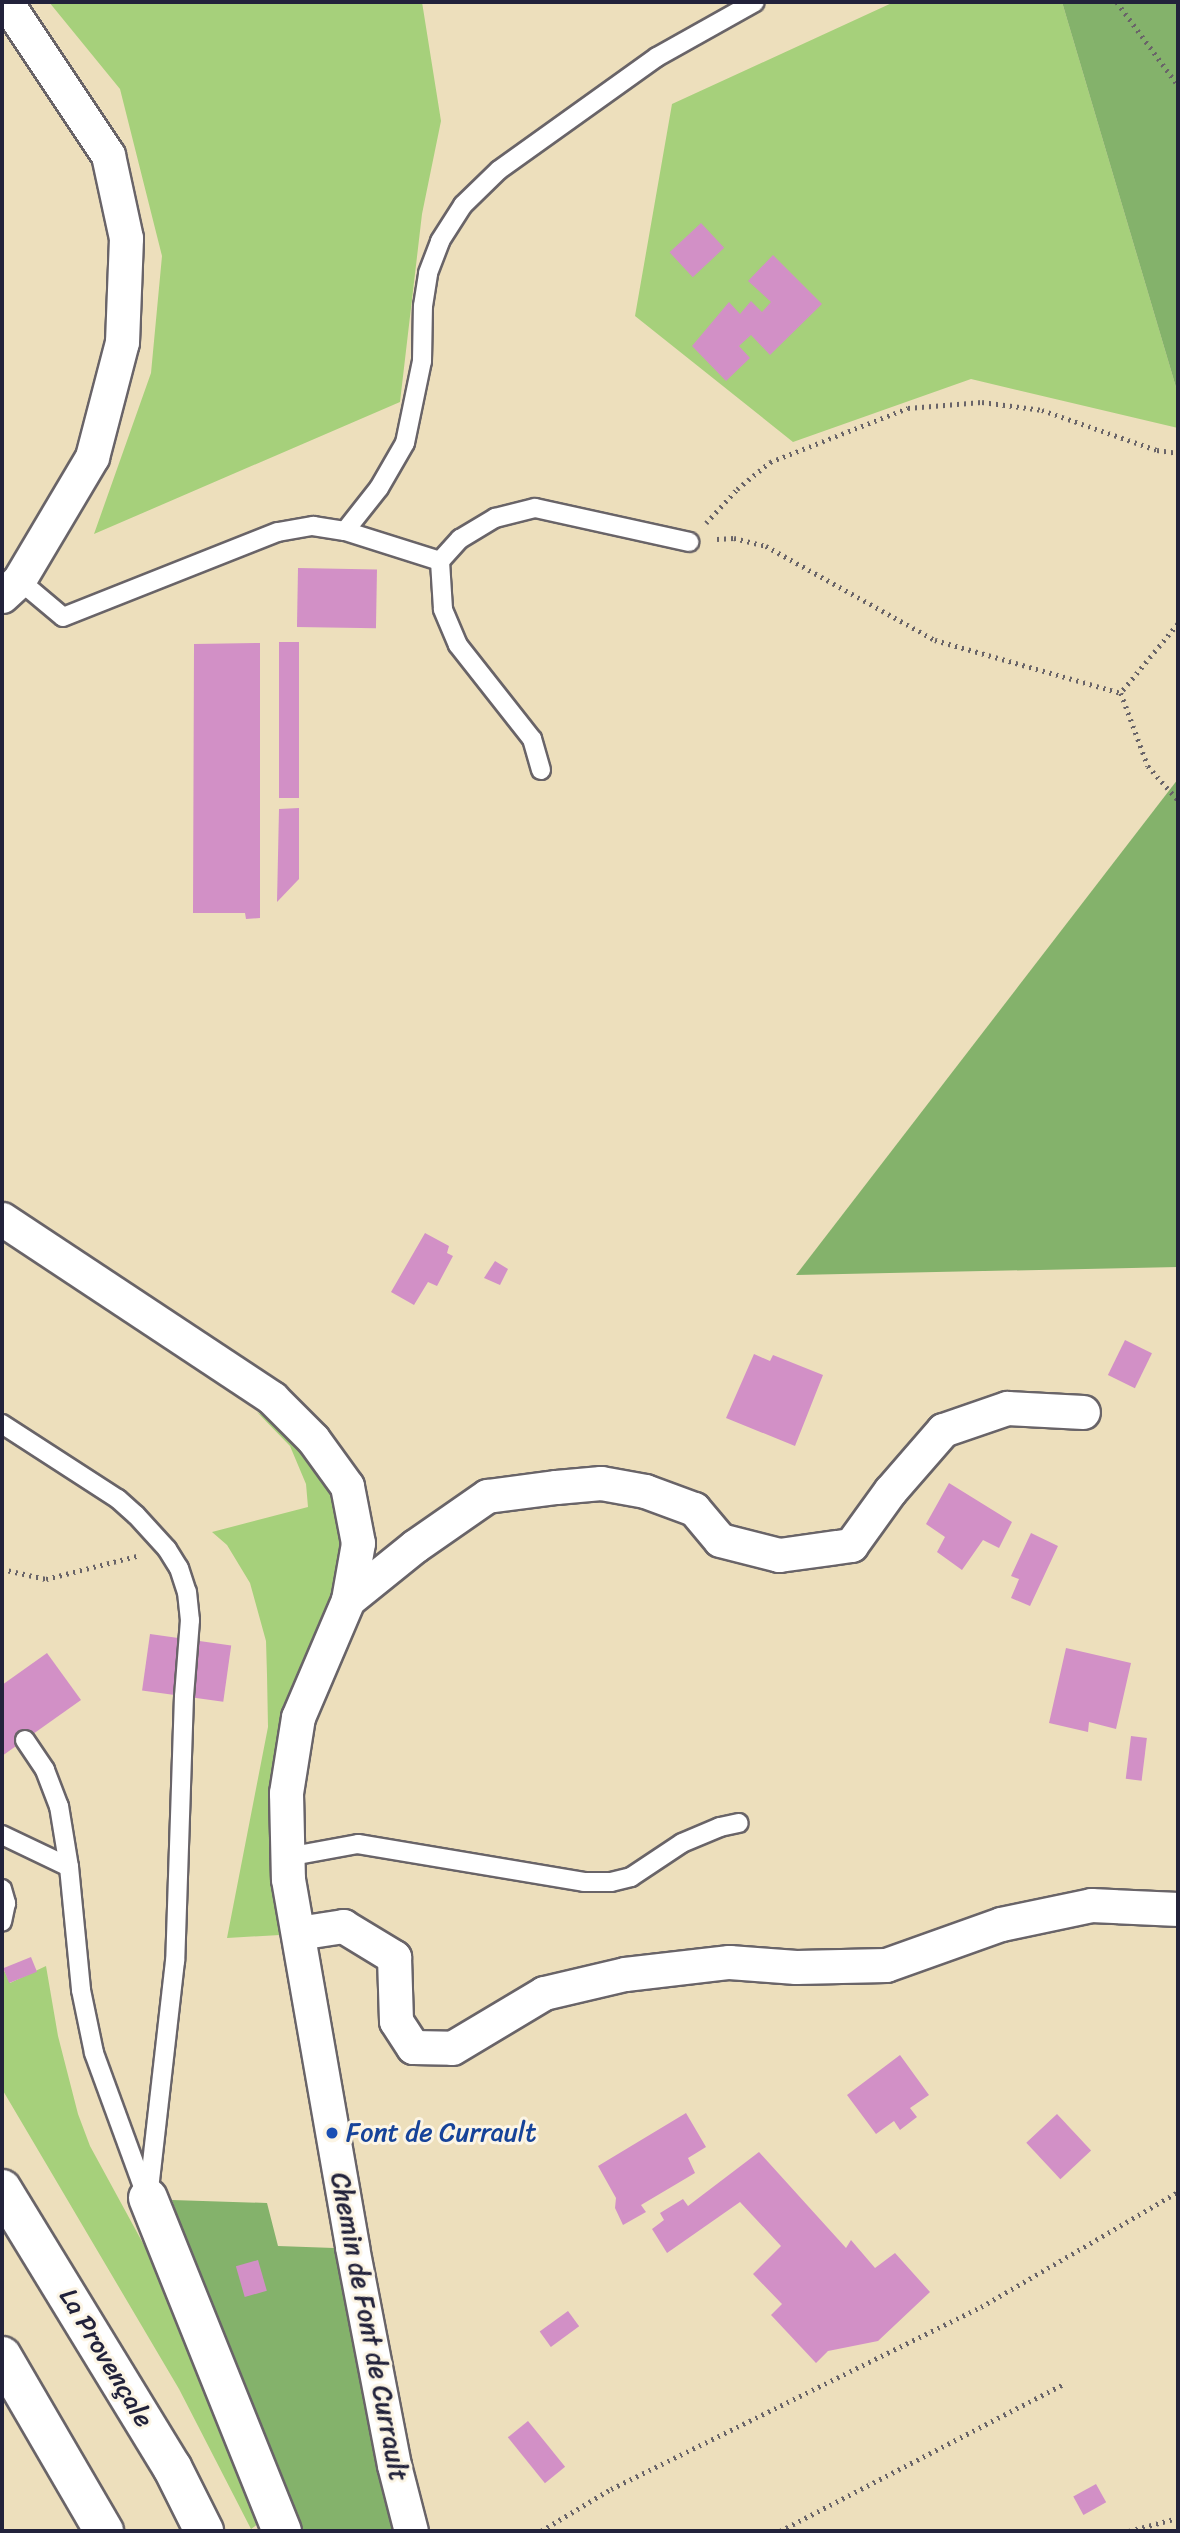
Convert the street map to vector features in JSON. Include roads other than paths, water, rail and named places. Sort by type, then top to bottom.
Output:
[{"type":"highway","name":"La Provençale","points":[[2,2189],[172,2467],[204,2531]]},
{"type":"highway","points":[[148,2198],[282,2531]]},
{"type":"highway","points":[[2,2356],[104,2531]]},
{"type":"street","points":[[6,2],[108,155],[126,238],[122,342],[92,457],[10,588]]},
{"type":"street","name":"Chemin de Font de Currault","points":[[2,1219],[272,1398],[313,1439],[347,1486],[358,1543],[348,1601],[298,1717],[286,1793],[287,1857],[352,2247],[394,2465],[411,2531]]},
{"type":"street","points":[[348,1601],[415,1546],[487,1496],[556,1487],[601,1483],[645,1491],[694,1509],[720,1540],[779,1555],[850,1545],[890,1491],[943,1430],[1007,1408],[1083,1412]]},
{"type":"street","points":[[298,1933],[343,1926],[394,1957],[396,2021],[413,2047],[452,2048],[544,1993],[625,1974],[729,1962],[796,1967],[886,1965],[1001,1924],[1091,1905],[1178,1909]]},
{"type":"lane","points":[[345,531],[379,488],[405,443],[422,361],[423,306],[428,273],[440,241],[463,205],[499,170],[657,57],[755,2]]},
{"type":"lane","points":[[541,770],[532,739],[457,645],[443,609],[440,561],[460,539],[495,518],[535,508],[689,542]]},
{"type":"lane","points":[[10,588],[63,617],[278,532],[313,526],[345,531],[440,561]]},
{"type":"lane","points":[[2,1424],[118,1499],[167,1549],[179,1568],[187,1592],[190,1620],[184,1696],[175,1961],[148,2198]]},
{"type":"lane","points":[[24,1740],[46,1770],[60,1806],[81,1990],[94,2053],[148,2198]]},
{"type":"lane","points":[[287,1857],[358,1844],[584,1882],[611,1882],[631,1877],[682,1843],[720,1827],[739,1823]]},
{"type":"lane","points":[[2,1835],[69,1867]]},
{"type":"lane","points":[[2,1889],[6,1903],[2,1922]]},
{"type":"place","name":"Font de Currault","points":[[332,2133]]}]
